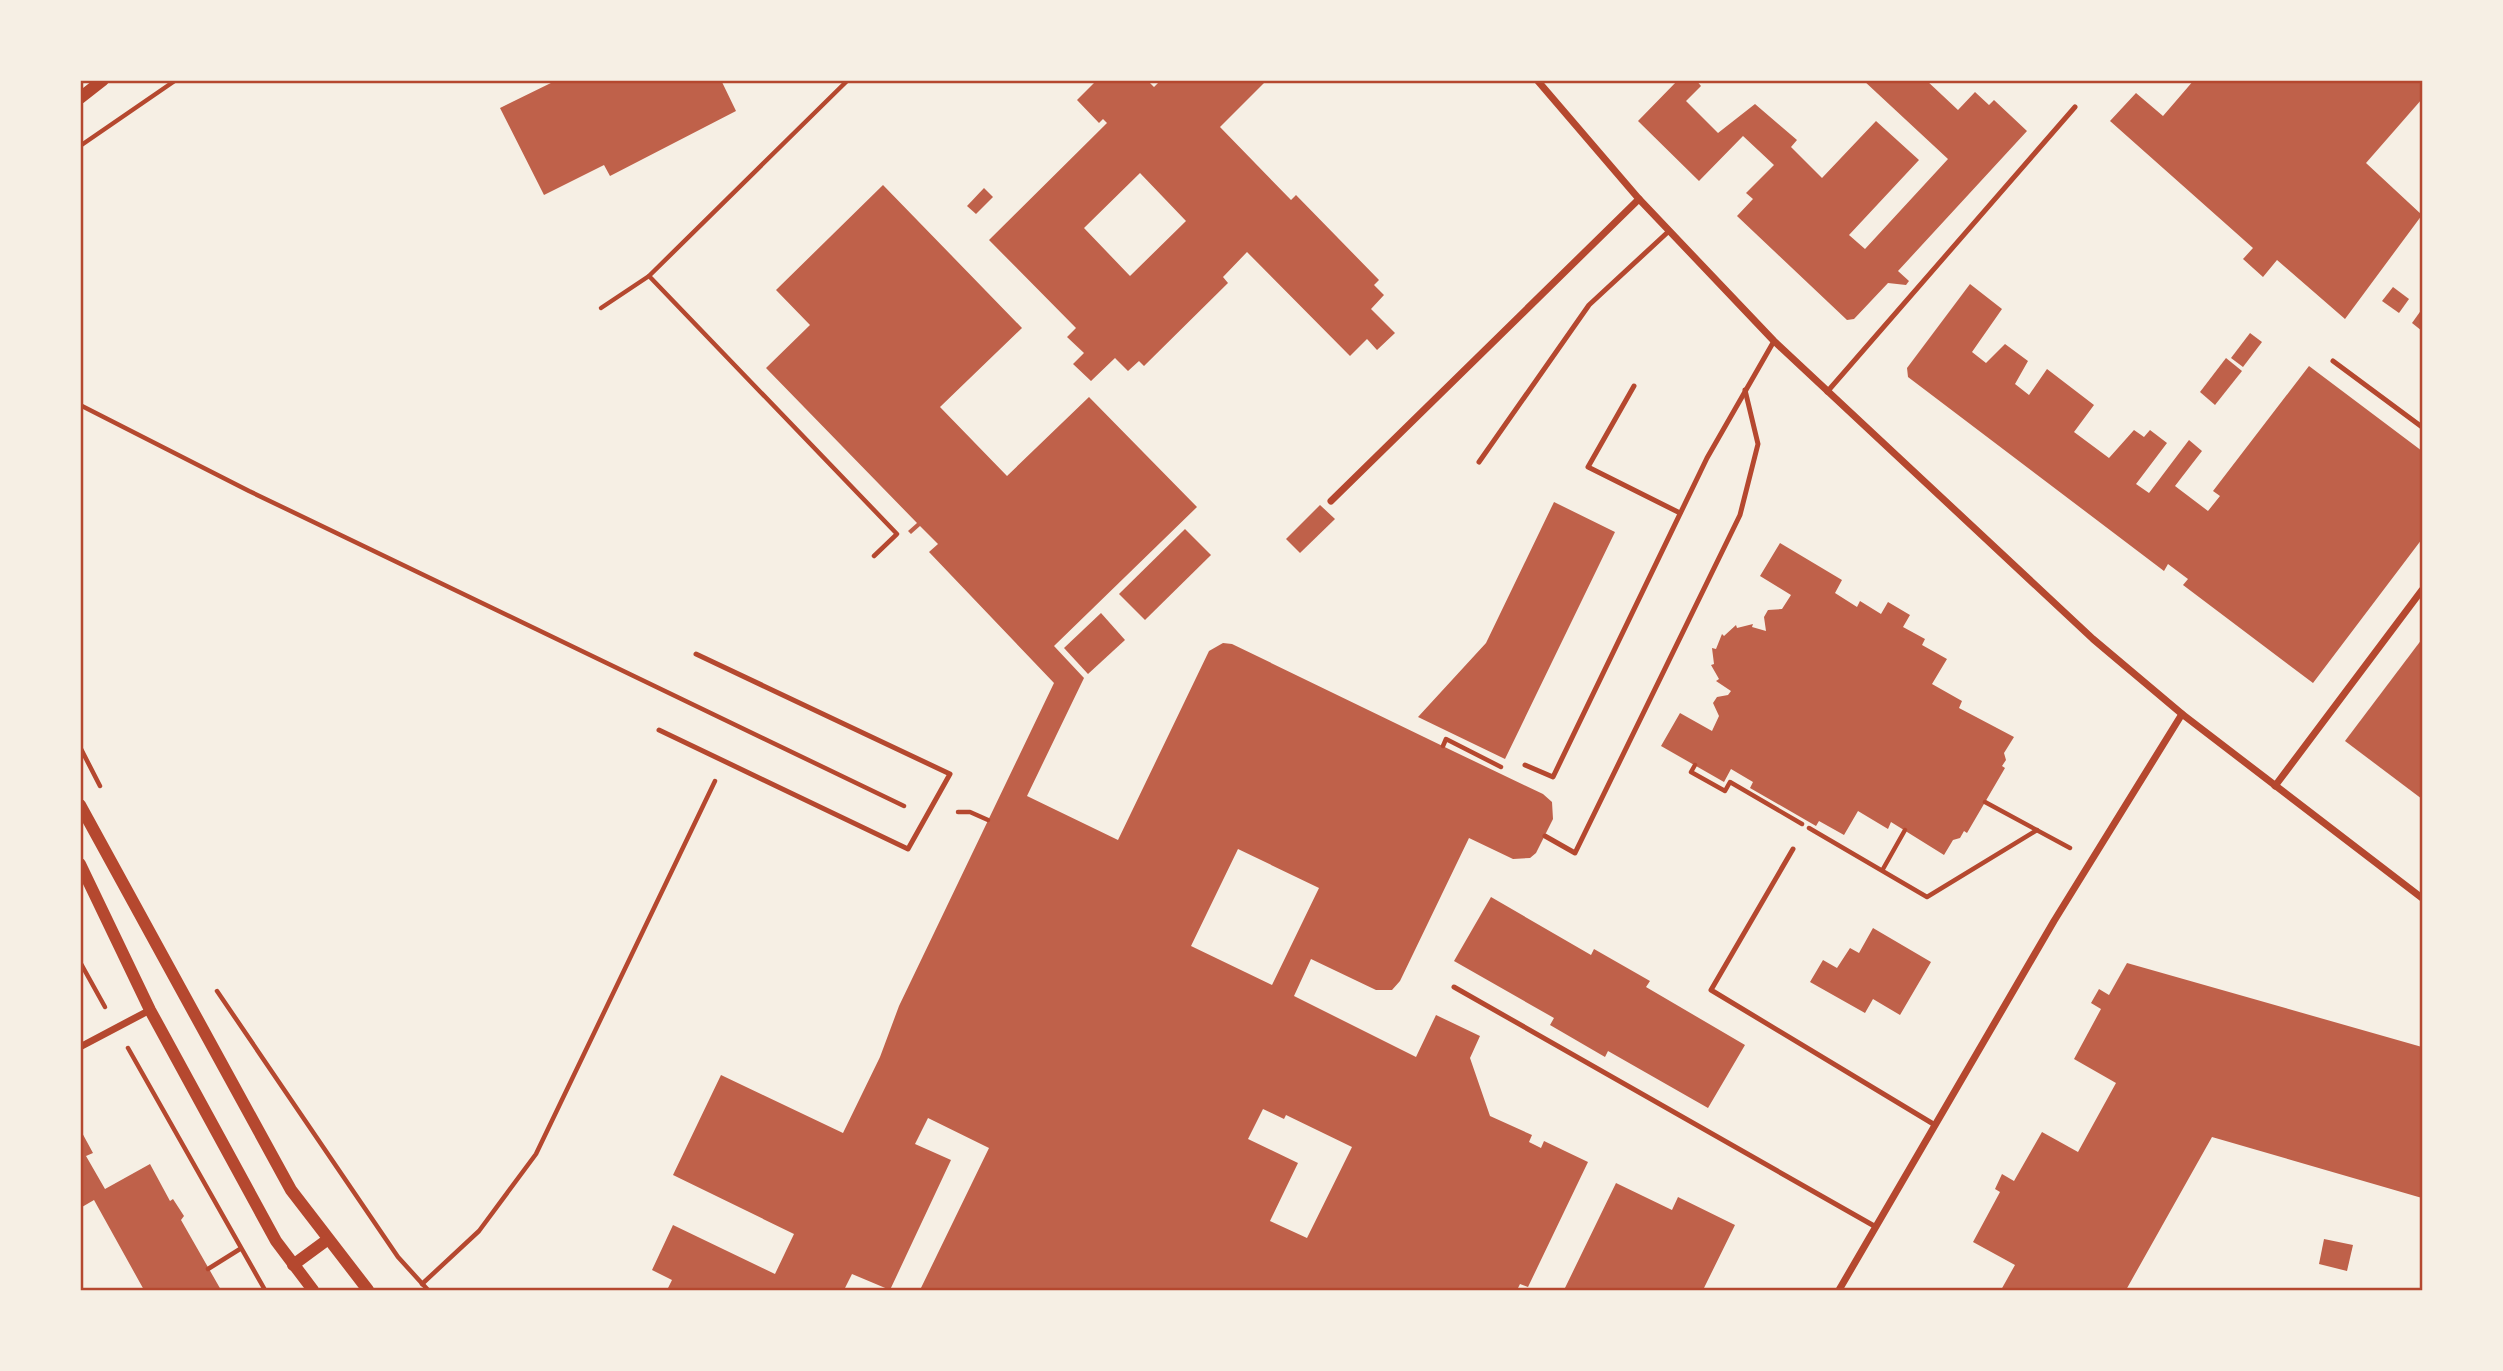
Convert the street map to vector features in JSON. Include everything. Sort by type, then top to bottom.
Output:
[{"type":"street","points":[[80,98],[103,80]]},
{"type":"street","points":[[1537,80],[1639,199],[1774,341],[2093,639],[2182,714],[2423,898]]},
{"type":"street","points":[[1331,501],[1639,199]]},
{"type":"street","points":[[2275,786],[2423,590]]},
{"type":"street","points":[[1839,1290],[2092,861],[2182,714]]},
{"type":"street","points":[[80,804],[291,1190],[327,1240],[369,1290]]},
{"type":"street","points":[[80,864],[150,1010],[293,1265],[313,1290]]},
{"type":"street","points":[[80,1047],[150,1010]]},
{"type":"street","points":[[293,1265],[327,1240]]},
{"type":"lane","points":[[1827,392],[2075,107]]},
{"type":"lane","points":[[1479,462],[1589,305],[1669,231]]},
{"type":"lane","points":[[1525,765],[1553,777],[1680,513],[1774,341]]},
{"type":"lane","points":[[2333,361],[2423,427]]},
{"type":"lane","points":[[1634,386],[1588,467],[1680,513]]},
{"type":"lane","points":[[1545,836],[1575,853],[1740,515],[1758,444],[1745,390]]},
{"type":"lane","points":[[659,730],[908,849],[950,774],[696,654]]},
{"type":"lane","points":[[1793,849],[1711,990],[1935,1125]]},
{"type":"lane","points":[[1454,987],[1876,1227]]},
{"type":"path","points":[[80,146],[176,80]]},
{"type":"path","points":[[601,308],[649,276],[848,80]]},
{"type":"path","points":[[649,276],[897,534],[874,556]]},
{"type":"path","points":[[80,405],[249,491],[912,810],[970,812],[988,820]]},
{"type":"path","points":[[1443,746],[1446,739],[1501,767]]},
{"type":"path","points":[[80,747],[103,790]]},
{"type":"path","points":[[422,1284],[479,1231],[536,1154],[724,761]]},
{"type":"path","points":[[1695,765],[1691,772],[1725,791],[1730,782],[1927,897],[2037,830]]},
{"type":"path","points":[[1985,802],[2092,861]]},
{"type":"path","points":[[1883,869],[1905,830]]},
{"type":"path","points":[[80,962],[265,1290]]},
{"type":"path","points":[[213,984],[385,1238],[428,1290]]},
{"type":"path","points":[[208,1269],[240,1249]]},
{"type":"building","points":[[557,80],[721,80],[736,111],[610,176],[604,165],[544,195],[500,108]]},
{"type":"building","points":[[1097,80],[1147,80],[1154,87],[1161,80],[1267,80],[1220,127],[1291,200],[1296,195],[1379,280],[1374,285],[1384,295],[1371,309],[1395,333],[1377,350],[1367,339],[1350,356],[1247,252],[1223,277],[1228,283],[1144,366],[1139,361],[1128,371],[1115,358],[1091,381],[1073,364],[1084,353],[1067,337],[1076,328],[989,240],[1107,123],[1103,119],[1099,123],[1077,100]],"holes":[[[1140,173],[1186,221],[1130,276],[1084,228]]]},
{"type":"building","points":[[1678,80],[1696,80],[1701,86],[1686,101],[1718,133],[1755,104],[1797,140],[1791,147],[1822,178],[1876,121],[1919,160],[1849,235],[1865,249],[1948,159],[1863,80],[1926,80],[1958,110],[1975,92],[1989,105],[1994,100],[2027,131],[1898,271],[1909,281],[1906,285],[1888,283],[1854,319],[1847,320],[1737,216],[1753,199],[1746,193],[1774,165],[1743,136],[1699,181],[1638,121]]},
{"type":"building","points":[[2194,80],[2422,80],[2422,99],[2366,163],[2422,215],[2345,319],[2277,260],[2263,277],[2243,259],[2253,248],[2110,121],[2136,93],[2163,116]]},
{"type":"building","points":[[883,185],[1022,328],[940,407],[1007,476],[1089,397],[1197,507],[1054,646],[1084,678],[1027,796],[1118,840],[1209,651],[1223,643],[1232,644],[1543,794],[1552,802],[1553,819],[1536,853],[1530,858],[1513,859],[1469,838],[1400,981],[1392,990],[1376,990],[1311,959],[1294,996],[1416,1057],[1436,1015],[1480,1036],[1470,1058],[1490,1116],[1532,1135],[1529,1142],[1541,1148],[1544,1141],[1588,1162],[1528,1287],[1520,1284],[1517,1290],[920,1290],[989,1148],[928,1118],[915,1144],[951,1160],[890,1290],[852,1274],[844,1290],[667,1290],[672,1280],[652,1270],[673,1225],[775,1274],[794,1234],[673,1175],[721,1075],[843,1133],[880,1057],[899,1006],[1054,683],[929,552],[938,544],[920,526],[911,534],[908,531],[917,523],[766,368],[810,325],[776,290]],"holes":[[[1238,849],[1319,888],[1272,985],[1191,946]],[[1263,1109],[1284,1119],[1286,1115],[1352,1147],[1307,1238],[1270,1221],[1298,1163],[1248,1139]]]},
{"type":"building","points":[[984,188],[993,197],[976,214],[967,206]]},
{"type":"building","points":[[1970,284],[2002,309],[1972,352],[1986,363],[2005,344],[2028,361],[2015,384],[2029,395],[2047,369],[2094,405],[2074,432],[2109,458],[2134,430],[2144,437],[2150,430],[2167,443],[2136,484],[2149,493],[2189,440],[2202,451],[2175,486],[2208,511],[2220,496],[2213,491],[2309,366],[2422,451],[2422,539],[2313,683],[2183,585],[2188,579],[2168,564],[2164,571],[1908,377],[1907,368]]},
{"type":"building","points":[[2393,287],[2409,299],[2399,313],[2382,301]]},
{"type":"building","points":[[2422,309],[2422,331],[2412,323]]},
{"type":"building","points":[[2250,333],[2262,342],[2243,367],[2231,358]]},
{"type":"building","points":[[2226,358],[2242,371],[2215,405],[2200,392]]},
{"type":"building","points":[[1554,502],[1615,532],[1505,759],[1418,717],[1486,643]]},
{"type":"building","points":[[1320,505],[1335,519],[1300,553],[1286,539]]},
{"type":"building","points":[[1185,529],[1211,555],[1145,620],[1119,594]]},
{"type":"building","points":[[1780,543],[1842,580],[1835,593],[1857,607],[1860,601],[1881,614],[1888,602],[1910,615],[1903,627],[1925,639],[1922,645],[1947,659],[1932,684],[1962,701],[1959,708],[2014,737],[2004,753],[2006,760],[2002,766],[2005,768],[1967,833],[1964,831],[1960,838],[1953,840],[1944,855],[1891,822],[1888,829],[1858,811],[1844,835],[1819,821],[1816,826],[1750,788],[1753,782],[1731,769],[1724,782],[1661,746],[1680,713],[1712,731],[1719,716],[1713,703],[1717,697],[1728,695],[1731,691],[1716,681],[1719,679],[1711,665],[1714,664],[1712,648],[1716,649],[1722,634],[1724,636],[1736,625],[1737,628],[1753,624],[1752,627],[1766,631],[1764,617],[1768,610],[1782,609],[1791,595],[1760,576]]},
{"type":"building","points":[[1101,613],[1125,640],[1088,674],[1064,648]]},
{"type":"building","points":[[2422,639],[2422,799],[2345,741]]},
{"type":"building","points":[[1491,897],[1591,955],[1594,949],[1650,981],[1646,987],[1745,1045],[1708,1108],[1608,1051],[1605,1057],[1550,1025],[1554,1018],[1454,961]]},
{"type":"building","points":[[1873,928],[1931,962],[1900,1015],[1873,999],[1865,1013],[1810,982],[1823,960],[1837,968],[1850,948],[1859,953]]},
{"type":"building","points":[[2127,963],[2422,1047],[2422,1198],[2212,1137],[2126,1290],[2001,1290],[2015,1265],[1973,1242],[2000,1192],[1995,1189],[2002,1174],[2014,1181],[2042,1132],[2078,1152],[2116,1083],[2074,1059],[2101,1009],[2091,1003],[2099,989],[2109,995]]},
{"type":"building","points":[[80,1129],[93,1153],[86,1156],[105,1189],[150,1164],[170,1201],[173,1199],[184,1216],[181,1220],[221,1290],[144,1290],[94,1200],[82,1207],[80,1203]]},
{"type":"building","points":[[1616,1183],[1672,1210],[1678,1197],[1735,1225],[1703,1290],[1564,1290]]},
{"type":"building","points":[[2324,1239],[2353,1245],[2347,1271],[2319,1264]]}]
